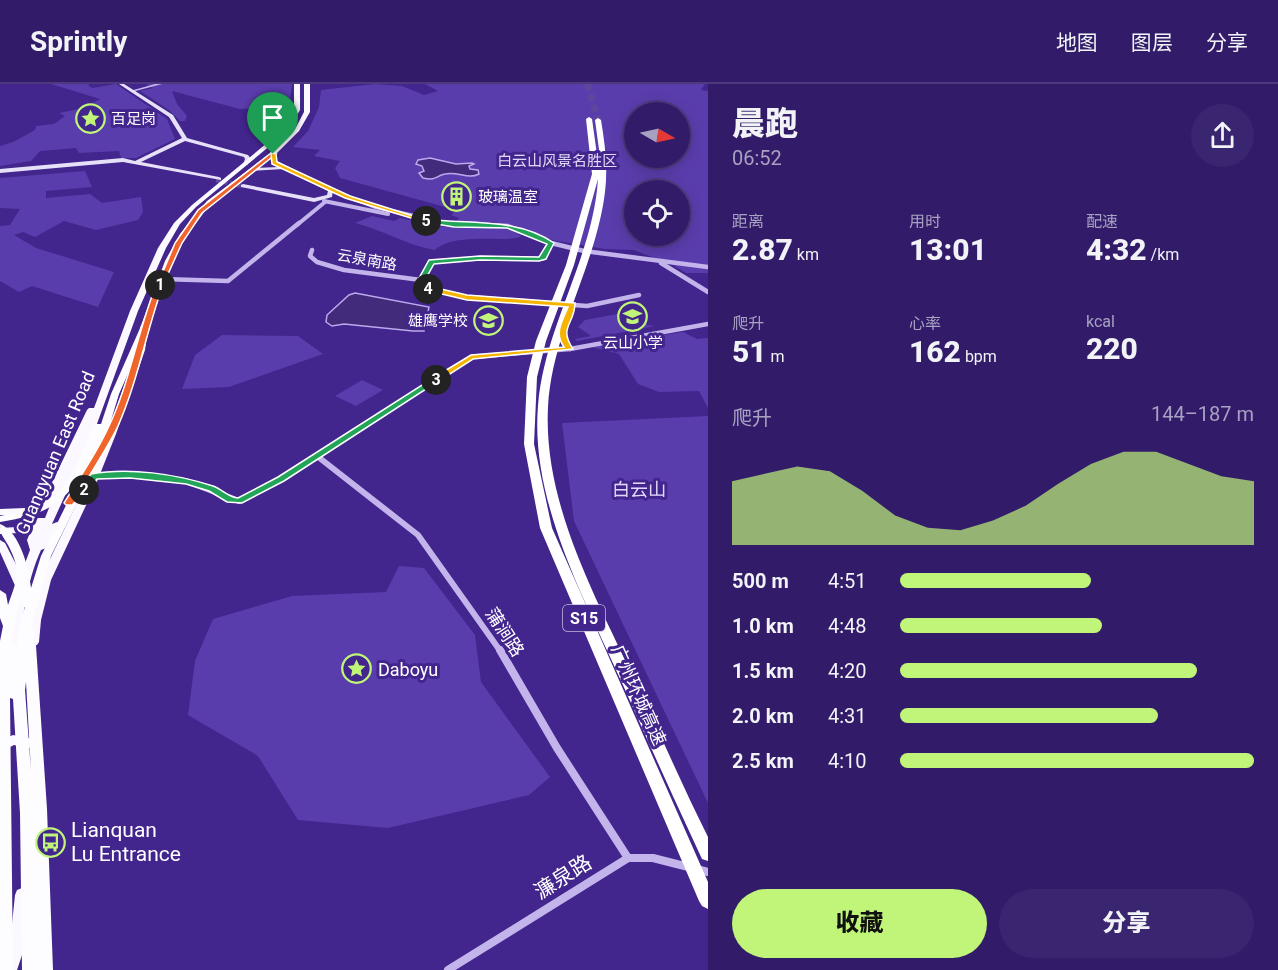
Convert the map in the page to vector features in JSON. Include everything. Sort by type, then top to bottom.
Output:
[{"type":"highway","name":"广州环城高速","points":[[589,120],[594,144],[596,174],[591,199],[570,265],[541,341],[532,376],[530,444],[534,476],[546,528],[707,899]]},
{"type":"highway","name":"广州环城高速","points":[[597,120],[603,142],[604,174],[600,205],[552,349],[543,408],[546,466],[560,519],[595,611],[708,855]]},
{"type":"highway","points":[[29,970],[27,813],[19,690],[21,648],[29,606],[41,568],[95,457],[115,394],[144,328]]},
{"type":"highway","points":[[0,519],[38,510],[69,490],[80,471],[106,407],[115,394]]},
{"type":"highway","points":[[0,529],[18,554],[26,587],[40,809],[44,970]]},
{"type":"highway","points":[[1,752],[5,640],[15,600],[29,564]]},
{"type":"highway","points":[[0,594],[9,639],[19,767],[29,970]]},
{"type":"highway","points":[[0,729],[7,970]]},
{"type":"main road","points":[[121,84],[171,116],[185,139]]},
{"type":"main road","name":"Guangyuan East Road","points":[[44,970],[32,709],[34,630],[49,567],[93,479],[141,350],[144,328],[178,243],[200,211],[248,167],[294,118],[297,106],[297,84]]},
{"type":"main road","name":"Guangyuan East Road","points":[[7,970],[18,943],[21,910],[22,852],[13,658],[16,621],[29,564],[60,498],[78,435],[103,392],[146,283],[171,233],[194,206],[248,167],[273,154],[293,135],[306,116],[307,84]]},
{"type":"main road","points":[[135,163],[185,139],[246,156],[248,167],[285,168]]},
{"type":"main road","points":[[237,153],[268,147]]},
{"type":"main road","points":[[273,154],[274,162],[285,168],[321,185],[331,190],[330,196],[314,200],[244,185],[294,194],[313,190],[321,185]]},
{"type":"main road","points":[[0,172],[119,162],[135,163],[218,180]]},
{"type":"main road","points":[[313,190],[309,196],[314,200]]},
{"type":"main road","points":[[60,498],[45,546],[38,549],[32,546],[41,520],[113,427]]},
{"type":"main road","points":[[0,512],[19,513],[37,507],[60,498],[93,479]]},
{"type":"main road","points":[[0,529],[19,530],[41,520]]},
{"type":"main road","points":[[0,543],[18,576],[34,630]]},
{"type":"main road","points":[[0,720],[20,719],[32,709]]},
{"type":"main road","points":[[1,752],[17,740],[28,743],[35,749]]},
{"type":"main road","points":[[21,910],[29,928],[29,970]]},
{"type":"street","points":[[132,91],[160,84]]},
{"type":"street","points":[[331,190],[409,217]]},
{"type":"street","points":[[332,203],[330,200],[333,198],[347,197]]},
{"type":"street","points":[[342,204],[350,202],[347,197]]},
{"type":"street","points":[[314,200],[447,224],[508,226],[551,243],[584,251],[708,267]]},
{"type":"street","points":[[162,279],[228,281],[325,202]]},
{"type":"street","points":[[421,280],[431,262],[480,258],[539,259],[544,258],[551,243]]},
{"type":"street","name":"云泉南路","points":[[312,250],[310,256],[317,263],[370,274],[421,280],[427,288],[458,296],[594,305],[639,295]]},
{"type":"street","points":[[649,259],[681,273],[708,292]]},
{"type":"street","points":[[570,349],[562,338],[562,333],[572,305]]},
{"type":"street","points":[[93,479],[130,475],[176,480],[213,489],[231,500],[239,501],[317,456],[471,357],[570,349],[708,324]]},
{"type":"street","name":"蒲涧路","points":[[317,456],[418,536],[496,643],[557,748],[628,858]]},
{"type":"street","points":[[628,858],[653,858],[708,872]]},
{"type":"street","name":"濂泉路","points":[[448,970],[628,858]]},
{"type":"green space","points":[[51,84],[90,84],[88,85],[92,88],[116,84],[167,119],[175,139],[136,158],[121,158],[119,151],[79,153],[76,148],[40,151],[31,161],[0,166],[0,146],[35,130],[36,126],[54,124],[65,116],[59,113],[84,108],[100,99]]},
{"type":"green space","points":[[146,84],[292,84],[289,107],[240,109],[172,91],[177,104],[187,116],[185,121],[180,121],[169,110],[140,91],[153,88]]},
{"type":"green space","name":"白云山风景名胜区","points":[[375,84],[402,86],[424,95],[438,91],[425,84],[705,84],[701,90],[708,91],[708,273],[686,273],[673,265],[634,250],[605,249],[552,240],[512,225],[489,222],[454,224],[459,218],[451,215],[456,210],[340,178],[335,168],[340,161],[314,156],[320,150],[293,147],[308,131],[319,107],[321,90]]},
{"type":"green space","points":[[85,171],[92,187],[46,191],[46,198],[90,194],[102,203],[141,197],[143,212],[138,220],[96,230],[64,221],[35,237],[23,232],[14,235],[36,248],[114,272],[98,307],[32,286],[19,292],[0,281],[0,226],[10,225],[20,209],[0,208],[0,178]]},
{"type":"green space","points":[[372,216],[394,221],[400,218],[447,227],[504,228],[521,236],[507,239],[456,241],[444,244],[435,250],[414,245],[355,223]]},
{"type":"green space","points":[[623,313],[646,319],[647,325],[655,326],[577,341],[575,339],[591,336],[578,327],[585,320]]},
{"type":"green space","points":[[683,332],[697,339],[708,338],[708,408],[699,391],[659,392],[638,384],[619,354],[592,347]]},
{"type":"green space","points":[[222,335],[298,336],[323,354],[229,387],[182,389],[195,355]]},
{"type":"green space","points":[[362,380],[383,390],[356,406],[335,396]]},
{"type":"green space","name":"白云山","points":[[708,416],[708,803],[574,521],[562,423]]},
{"type":"green space","points":[[399,566],[424,568],[475,635],[481,682],[550,777],[529,795],[388,828],[298,820],[258,756],[188,715],[195,661],[213,619],[292,596],[386,592]]},
{"type":"shaded area","points":[[430,158],[456,164],[472,163],[474,164],[469,166],[470,169],[478,170],[479,174],[471,176],[450,173],[433,179],[423,178],[419,173],[424,171],[422,166],[416,164],[418,160]]},
{"type":"shaded area","points":[[355,293],[429,307],[424,331],[344,324],[332,326],[326,322],[327,315],[349,295]]},
{"type":"tunnel","points":[[587,84],[598,120]]},
{"type":"tunnel","points":[[216,180],[243,186]]},
{"type":"place","name":"百足岗","points":[[90,119]]},
{"type":"place","name":"玻璃温室","points":[[457,197]]},
{"type":"place","name":"云山小学","points":[[633,316]]},
{"type":"place","name":"雄鹰学校","points":[[489,321]]},
{"type":"place","name":"Daboyu","points":[[357,669]]},
{"type":"place","name":"Lianquan Lu Entrance","points":[[50,842]]},
{"type":"route","points":[[273,154],[274,162],[347,197],[375,207],[409,217],[454,225],[483,223],[508,226],[551,243],[544,258],[539,259],[480,258],[431,262],[421,280],[427,288],[458,296],[572,305],[562,333],[564,342],[570,349],[471,357],[281,479],[239,501],[231,500],[213,489],[186,482],[130,475],[94,476],[92,482],[69,503],[113,427],[141,350],[144,328],[178,243],[204,207],[273,154]]}]
